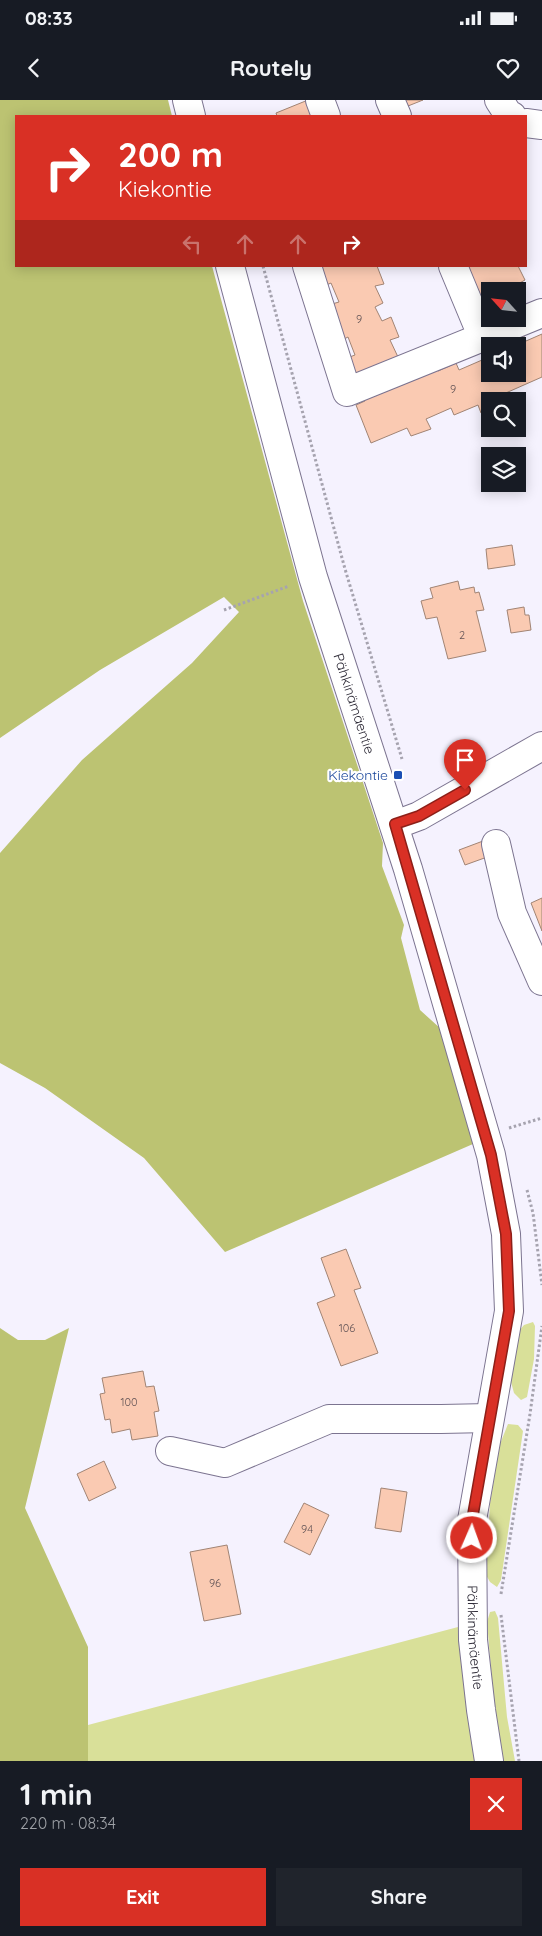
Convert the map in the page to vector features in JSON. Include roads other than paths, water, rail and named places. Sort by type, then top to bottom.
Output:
[{"type":"street","points":[[187,100],[191,115]]},
{"type":"street","points":[[320,100],[326,115]]},
{"type":"street","points":[[390,100],[396,115]]},
{"type":"street","points":[[499,100],[510,115]]},
{"type":"street","points":[[527,123],[542,125]]},
{"type":"street","name":"Pähkinämäentie","points":[[230,267],[313,577],[350,694],[395,824],[491,1155],[506,1234],[509,1311],[472,1520],[473,1640],[489,1761]]},
{"type":"street","points":[[307,267],[347,392],[481,338]]},
{"type":"street","points":[[453,267],[482,337]]},
{"type":"street","points":[[484,337],[542,313]]},
{"type":"street","points":[[395,824],[419,816],[542,746]]},
{"type":"street","points":[[496,844],[512,913],[542,981]]},
{"type":"street","points":[[170,1451],[225,1463],[329,1418],[441,1420],[489,1418]]},
{"type":"place","name":"Kiekontie","points":[[398,775]]}]
